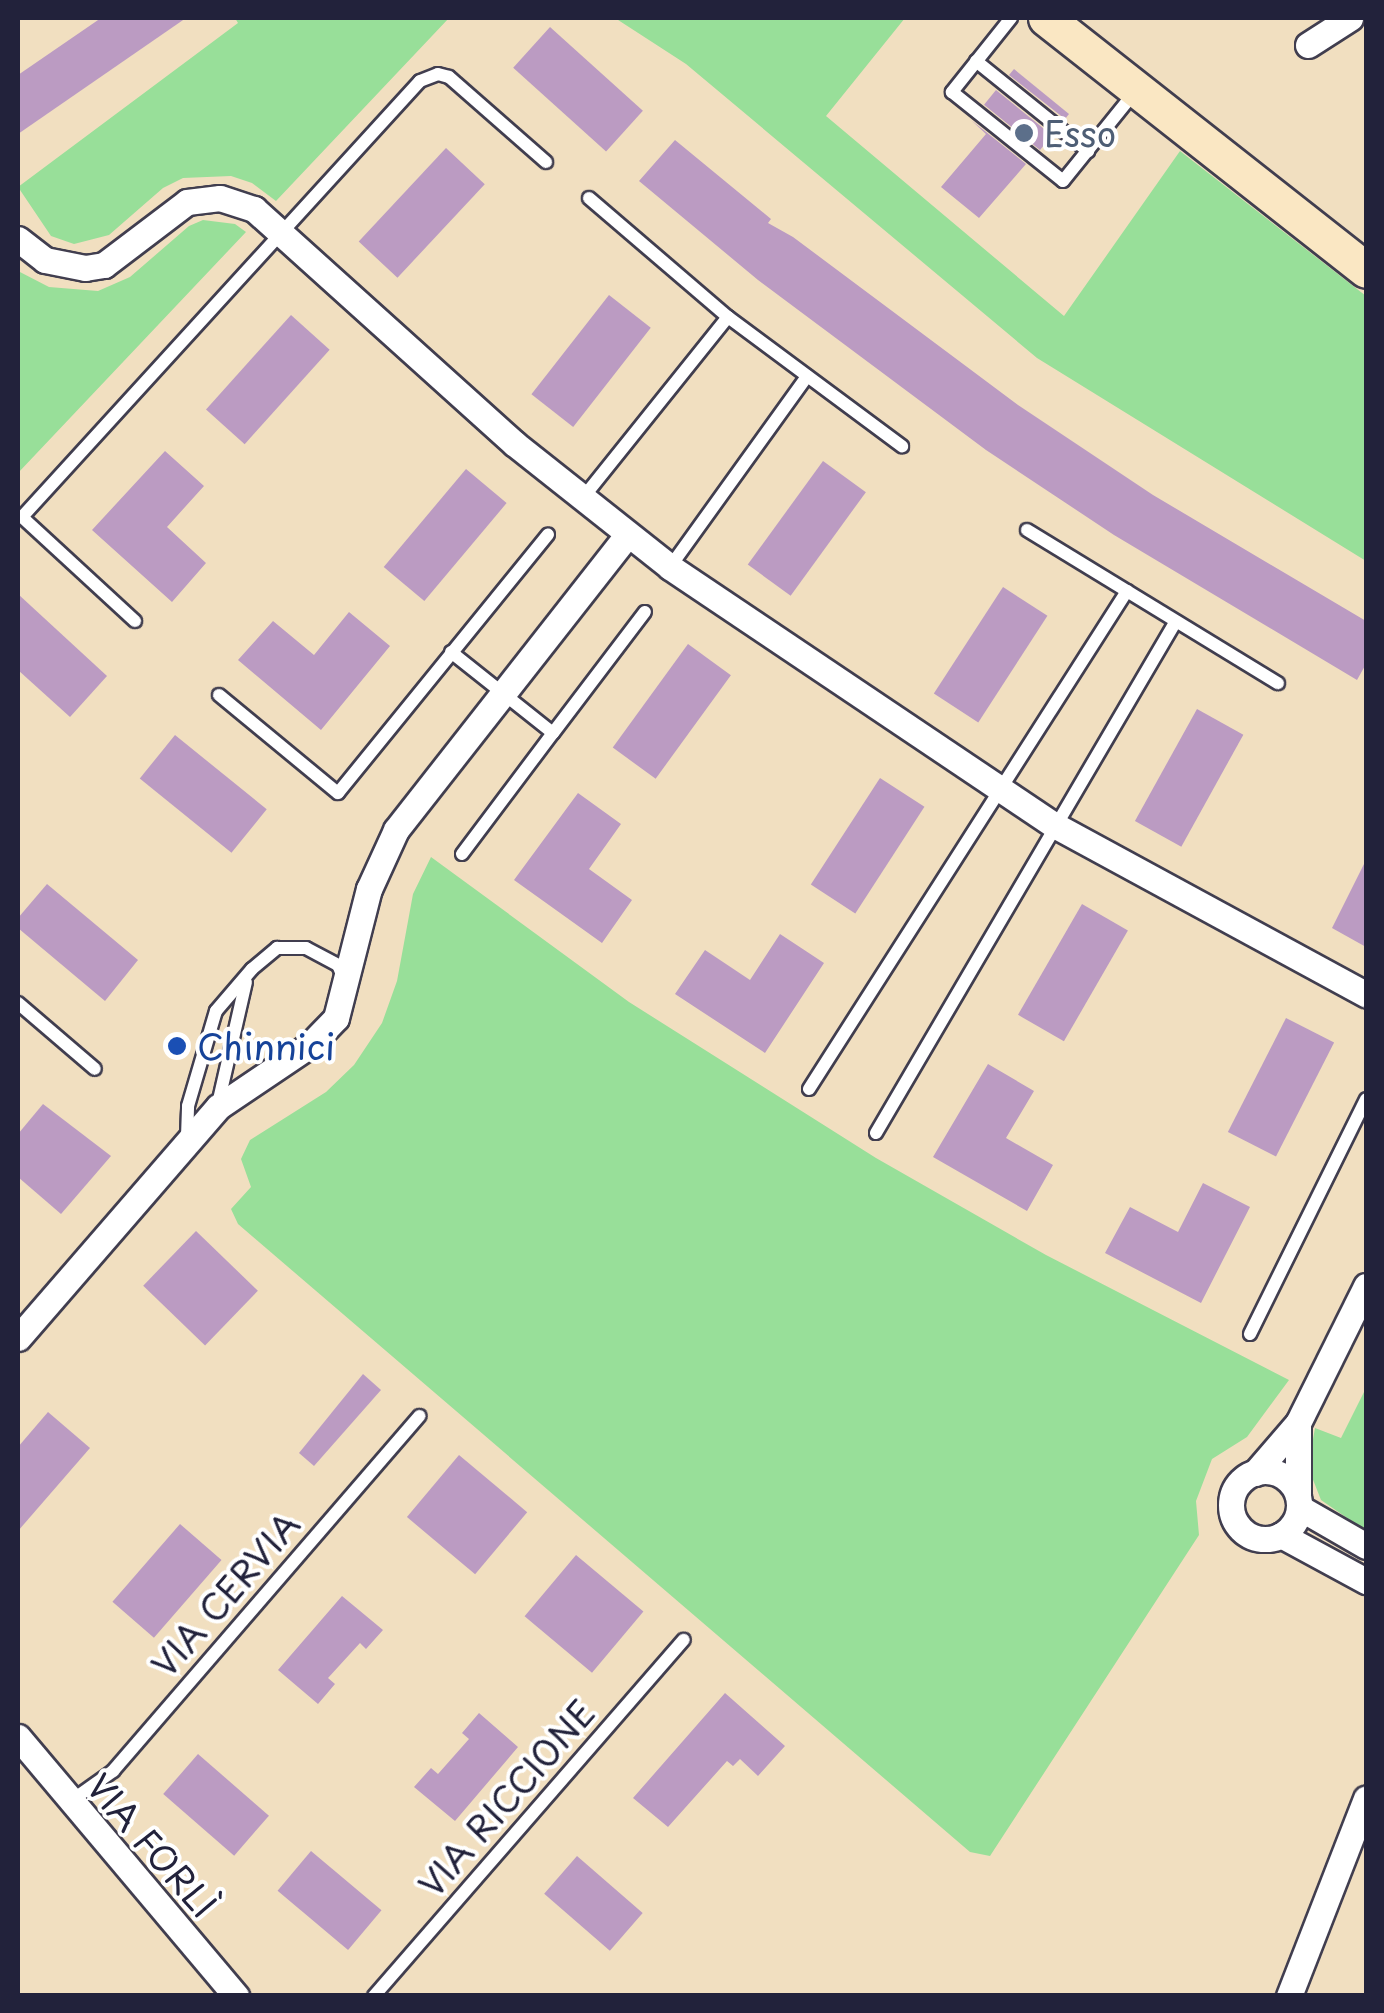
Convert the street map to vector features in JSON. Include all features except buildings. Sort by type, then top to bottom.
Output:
[{"type":"street","points":[[1046,18],[1366,270]]},
{"type":"street","points":[[1308,45],[1350,18]]},
{"type":"street","points":[[18,238],[45,260],[64,266],[104,264],[175,210],[204,198],[230,200],[254,208],[406,348],[582,499],[670,567],[1056,826],[1366,994]]},
{"type":"street","points":[[18,1338],[218,1106],[310,1045],[336,1018],[368,889],[396,830],[626,535]]},
{"type":"street","points":[[1298,1423],[1296,1521],[1281,1535],[1264,1540],[1250,1536],[1232,1516],[1235,1489],[1298,1423],[1366,1286]]},
{"type":"street","points":[[1255,1472],[1281,1475],[1299,1501],[1366,1546]]},
{"type":"street","points":[[1281,1535],[1366,1581]]},
{"type":"street","name":"VIA FORLÌ","points":[[18,1737],[236,1996]]},
{"type":"street","points":[[1289,1996],[1366,1799]]},
{"type":"lane","points":[[1011,18],[952,92],[1064,182],[1135,91]]},
{"type":"lane","points":[[976,62],[1088,151]]},
{"type":"lane","points":[[135,621],[22,517],[420,80],[429,76],[450,77],[546,162]]},
{"type":"lane","points":[[590,198],[728,317],[902,446]]},
{"type":"lane","points":[[582,499],[728,317]]},
{"type":"lane","points":[[670,567],[806,376]]},
{"type":"lane","points":[[1027,530],[1278,683]]},
{"type":"lane","points":[[219,695],[338,792],[548,534]]},
{"type":"lane","points":[[809,1089],[1127,591]]},
{"type":"lane","points":[[462,854],[645,612]]},
{"type":"lane","points":[[876,1133],[1176,621]]},
{"type":"lane","points":[[451,652],[553,733]]},
{"type":"lane","points":[[186,1146],[188,1106],[216,1011],[252,969],[277,948],[306,948],[338,965],[347,986]]},
{"type":"lane","points":[[218,1106],[246,980]]},
{"type":"lane","points":[[18,1003],[95,1069]]},
{"type":"lane","points":[[1250,1334],[1366,1099]]},
{"type":"lane","name":"VIA CERVIA","points":[[69,1802],[112,1771],[418,1416]]},
{"type":"lane","name":"VIA RICCIONE","points":[[374,1996],[684,1640]]},
{"type":"green space","points":[[235,18],[449,18],[276,201],[252,183],[231,176],[183,178],[163,188],[109,235],[74,244],[51,236],[18,187],[238,23]]},
{"type":"green space","points":[[615,18],[905,18],[826,116],[1064,316],[1180,151],[1366,296],[1366,561],[1037,358],[686,64]]},
{"type":"green space","points":[[203,220],[235,224],[246,232],[18,473],[18,271],[49,287],[98,291],[130,277],[189,226]]},
{"type":"green space","points":[[431,857],[629,1002],[876,1158],[1046,1255],[1289,1380],[1247,1437],[1212,1459],[1196,1501],[1199,1535],[990,1856],[970,1852],[238,1224],[231,1209],[251,1187],[241,1159],[250,1140],[326,1092],[354,1065],[382,1023],[397,981],[413,894]]},
{"type":"green space","points":[[1366,1388],[1366,1531],[1321,1500],[1308,1467],[1315,1428],[1341,1438]]},
{"type":"place","name":"Esso","points":[[1024,133]]},
{"type":"place","name":"Chinnici","points":[[177,1046]]}]
